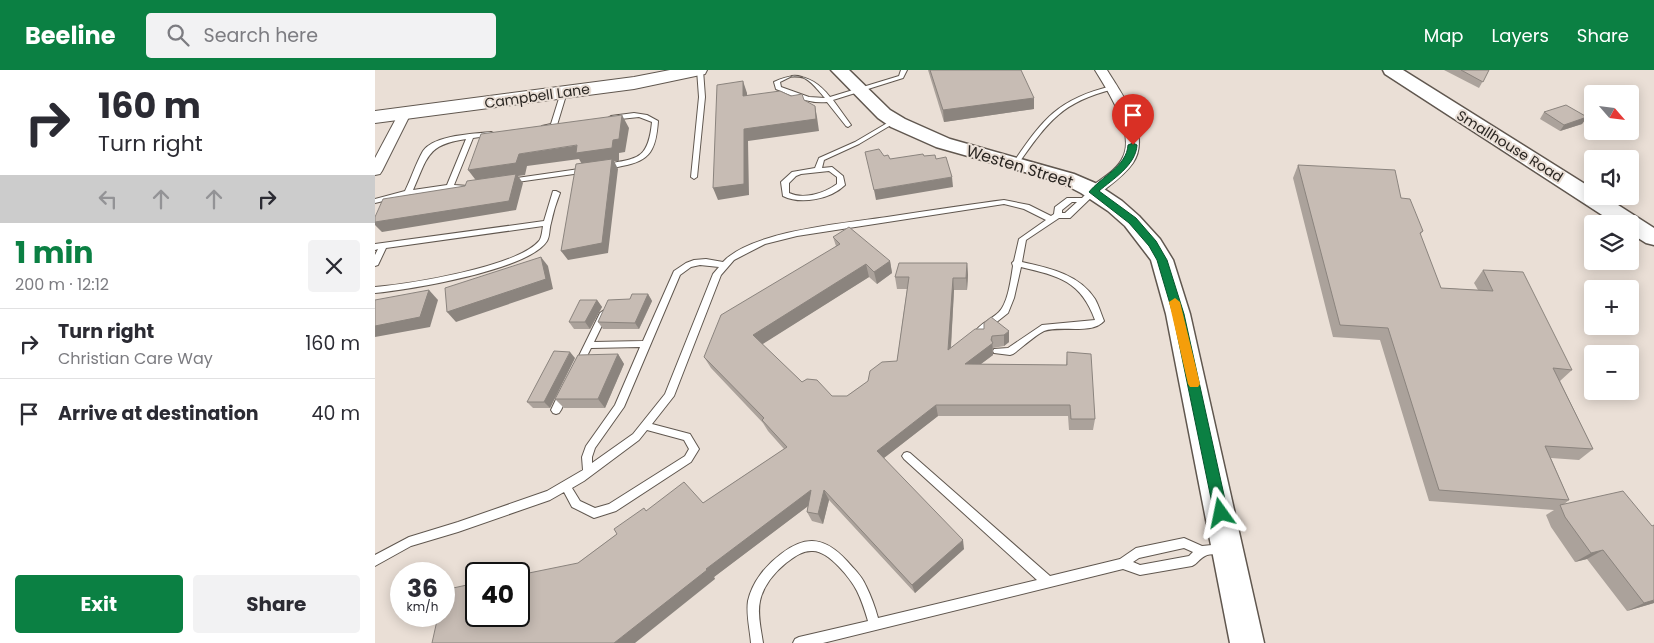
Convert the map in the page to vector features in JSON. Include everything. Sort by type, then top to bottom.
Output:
[{"type":"main road","name":"Campbell Lane","points":[[375,117],[634,83],[699,70]]},
{"type":"street","name":"Westen Street","points":[[839,70],[894,121],[933,140],[1053,173],[1088,196],[1115,206],[1132,221],[1152,244],[1162,260],[1178,314],[1215,549],[1247,643]]},
{"type":"street","points":[[1088,196],[1121,168],[1133,152],[1131,133],[1121,105],[1101,70]]},
{"type":"street","name":"Smallhouse Road","points":[[1391,70],[1654,238]]},
{"type":"street","points":[[375,171],[405,114]]},
{"type":"lane","points":[[694,176],[702,97],[699,70]]},
{"type":"lane","points":[[848,125],[828,100],[807,76],[800,73],[789,74],[777,82],[778,88],[793,94],[815,100],[828,100],[901,77],[904,70]]},
{"type":"lane","points":[[1016,163],[1050,119],[1064,106],[1090,92],[1112,88]]},
{"type":"lane","points":[[554,125],[563,92]]},
{"type":"lane","points":[[498,183],[630,164],[640,160],[652,147],[655,138],[655,121],[650,117],[629,116],[601,119]]},
{"type":"lane","points":[[819,170],[821,159],[857,143],[894,121]]},
{"type":"lane","points":[[535,128],[563,124]]},
{"type":"lane","points":[[408,193],[427,151],[439,143],[498,133]]},
{"type":"lane","points":[[450,187],[470,137]]},
{"type":"lane","points":[[830,169],[836,171],[840,176],[841,185],[833,192],[824,194],[794,198],[786,194],[785,182],[793,174],[819,170],[830,169]]},
{"type":"lane","points":[[375,201],[408,193],[450,187],[475,187]]},
{"type":"lane","points":[[375,290],[491,267],[523,256],[536,249],[543,241],[556,192]]},
{"type":"lane","points":[[980,338],[978,333],[983,326],[1005,312],[1010,299],[1016,263],[1023,239],[1054,217],[1058,209],[1070,200],[1088,196]]},
{"type":"lane","points":[[375,561],[409,542],[550,495],[588,472],[636,437],[669,396],[717,274],[731,258],[763,242],[797,233],[971,206],[1004,202],[1026,207],[1054,217]]},
{"type":"lane","points":[[375,263],[379,247],[547,223]]},
{"type":"lane","points":[[588,472],[587,457],[591,446],[619,407],[677,273],[685,266],[697,261],[725,265]]},
{"type":"lane","points":[[997,352],[1010,352],[1042,328],[1094,324],[1100,321],[1090,298],[1077,284],[1053,272],[1016,263]]},
{"type":"lane","points":[[576,370],[607,308]]},
{"type":"lane","points":[[589,345],[645,344]]},
{"type":"lane","points":[[556,410],[568,386]]},
{"type":"lane","points":[[567,486],[576,504],[594,513],[612,508],[688,459],[694,449],[687,438],[645,426]]},
{"type":"lane","points":[[907,456],[1048,582]]},
{"type":"lane","points":[[799,643],[1123,564],[1136,553],[1184,543],[1215,549]]},
{"type":"lane","points":[[757,643],[754,602],[760,583],[771,569],[794,552],[809,545],[823,547],[840,562],[860,586],[875,624]]},
{"type":"lane","points":[[1123,564],[1139,570],[1192,561],[1215,549]]},
{"type":"building","points":[[930,70],[1021,70],[1034,98],[943,110]]},
{"type":"building","points":[[1461,70],[1489,70],[1483,82]]},
{"type":"building","points":[[743,81],[743,96],[780,91],[791,96],[802,94],[804,100],[815,106],[816,119],[744,129],[744,184],[713,188],[717,85]]},
{"type":"building","points":[[1566,105],[1584,115],[1584,118],[1564,125],[1544,112]]},
{"type":"building","points":[[622,115],[619,139],[613,140],[612,148],[576,153],[577,145],[519,154],[516,163],[468,170],[481,134]]},
{"type":"building","points":[[879,149],[884,156],[888,155],[890,159],[923,154],[924,156],[935,155],[936,159],[946,157],[952,177],[874,190],[865,152]]},
{"type":"building","points":[[612,159],[602,243],[561,251],[576,164]]},
{"type":"building","points":[[1298,165],[1395,170],[1401,198],[1410,199],[1423,231],[1420,233],[1441,288],[1493,291],[1483,270],[1523,272],[1572,370],[1553,368],[1593,449],[1545,446],[1569,500],[1439,490],[1388,328],[1340,325]]},
{"type":"building","points":[[516,174],[509,201],[375,222],[375,217],[383,199],[465,186],[467,181]]},
{"type":"building","points":[[849,227],[890,261],[874,272],[866,264],[753,335],[802,382],[807,379],[817,380],[832,396],[847,396],[868,381],[870,371],[882,362],[897,361],[909,277],[895,277],[899,263],[967,263],[966,278],[953,278],[948,350],[975,329],[984,329],[984,323],[991,317],[1009,331],[1004,335],[992,336],[991,340],[993,343],[965,364],[1067,365],[1067,352],[1091,354],[1095,419],[1071,419],[1070,405],[936,405],[877,451],[963,540],[912,585],[824,490],[818,514],[807,512],[811,490],[706,569],[614,643],[432,643],[436,627],[455,627],[455,588],[465,585],[465,627],[530,627],[530,573],[578,563],[617,534],[614,529],[644,508],[646,511],[684,482],[703,503],[787,447],[762,420],[764,418],[704,357],[721,315],[840,244],[833,237]]},
{"type":"building","points":[[541,257],[546,279],[447,312],[445,288]]},
{"type":"building","points":[[429,290],[420,317],[375,326],[375,300]]},
{"type":"building","points":[[632,294],[648,294],[635,323],[598,322],[608,300],[630,299]]},
{"type":"building","points":[[580,300],[597,300],[585,322],[569,322]]},
{"type":"building","points":[[554,351],[570,352],[544,402],[527,402]]},
{"type":"building","points":[[618,354],[598,399],[555,399],[578,355]]},
{"type":"building","points":[[1623,491],[1652,526],[1654,525],[1654,600],[1644,603],[1603,550],[1591,553],[1565,517],[1560,505]]},
{"type":"slow traffic","points":[[1175,302],[1194,384]]},
{"type":"route","points":[[1133,145],[1133,152],[1126,163],[1093,192],[1125,214],[1143,232],[1162,260],[1178,314],[1221,513]]}]
